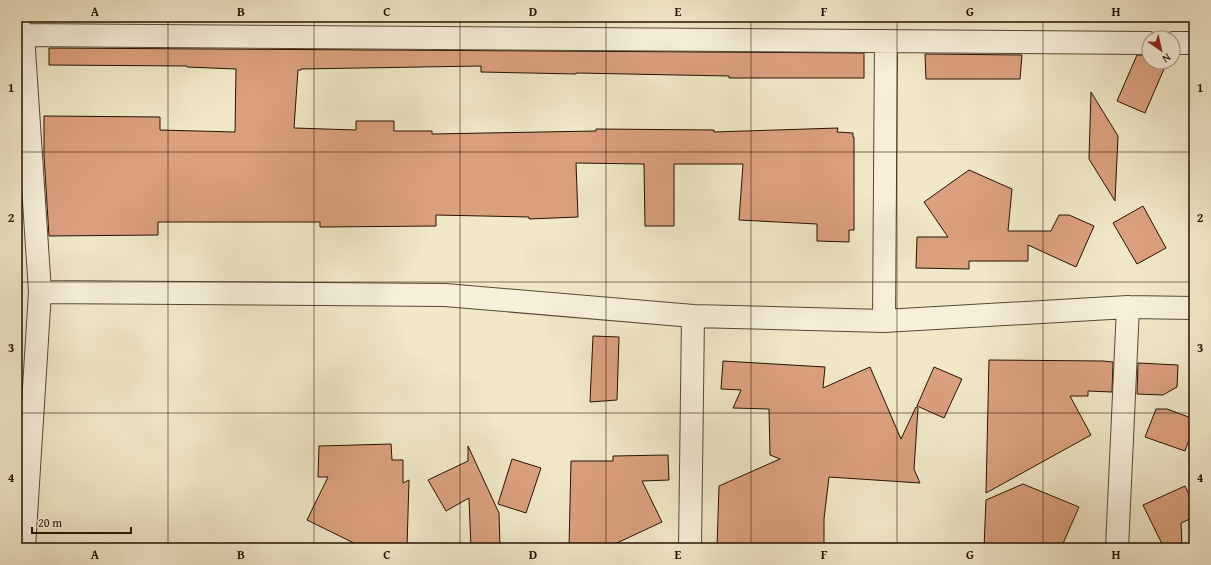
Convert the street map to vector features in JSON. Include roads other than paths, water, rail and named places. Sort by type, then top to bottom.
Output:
[{"type":"street","points":[[24,548],[40,292],[19,31],[886,42],[1141,43]]},
{"type":"street","points":[[884,321],[886,42]]},
{"type":"street","points":[[1181,43],[1194,43]]},
{"type":"street","points":[[40,292],[445,295],[693,316],[884,321],[1128,307],[1194,308]]},
{"type":"street","points":[[1117,548],[1128,307]]},
{"type":"street","points":[[690,548],[693,316]]}]
